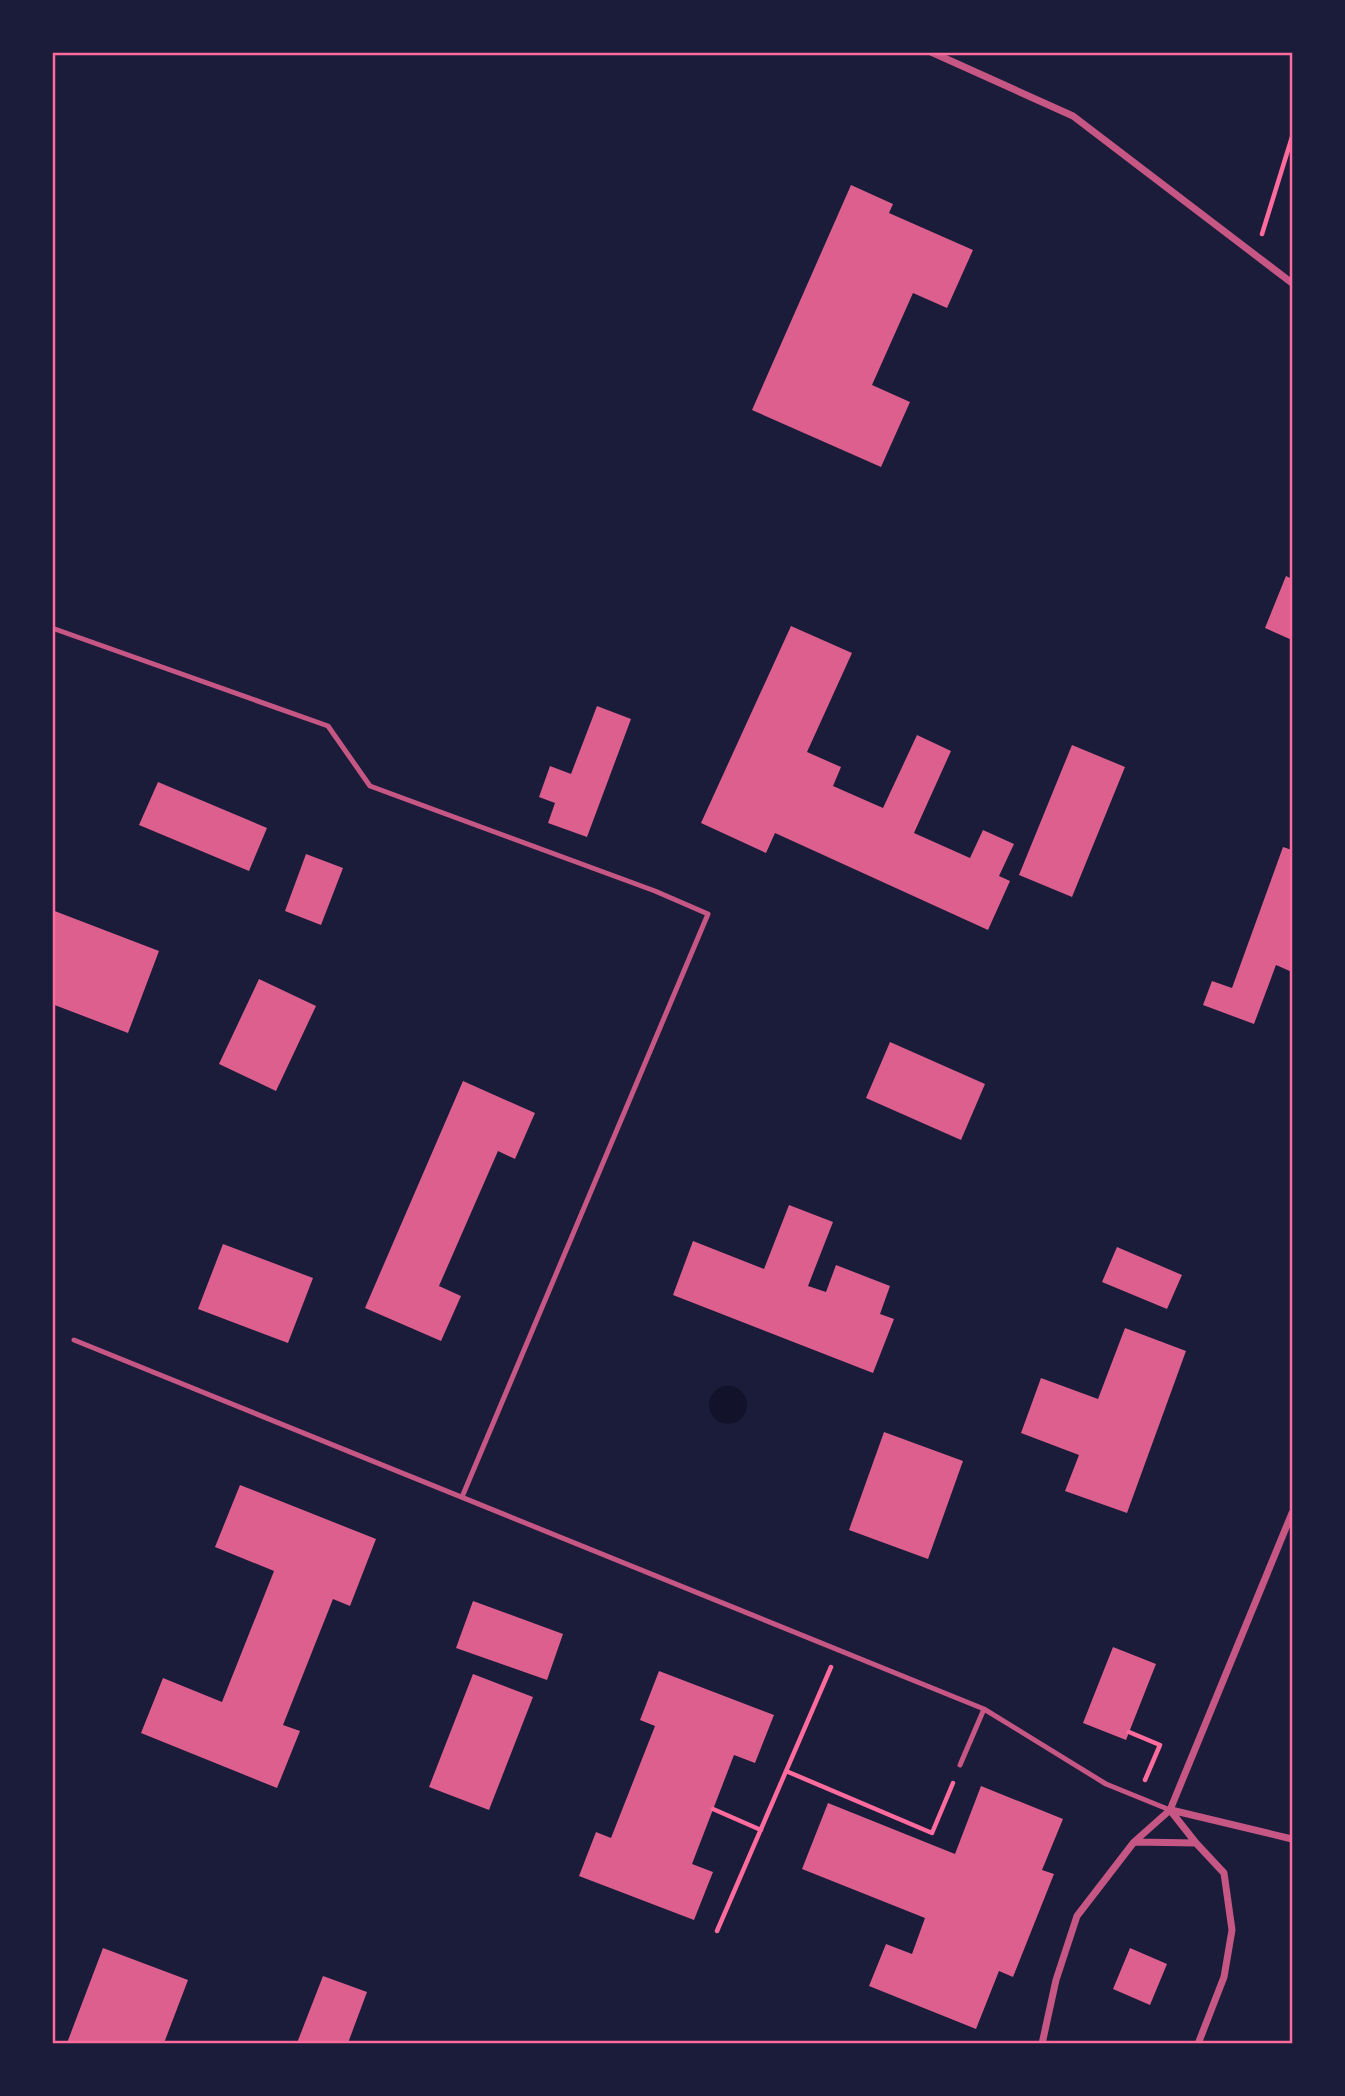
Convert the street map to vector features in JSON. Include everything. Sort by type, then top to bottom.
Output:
[{"type":"street","points":[[931,52],[1073,116],[1293,283]]},
{"type":"street","points":[[1043,2042],[1056,1980],[1077,1916],[1134,1842],[1170,1810],[1293,1513]]},
{"type":"street","points":[[1170,1810],[1293,1839]]},
{"type":"street","points":[[1170,1810],[1224,1873],[1232,1930],[1224,1977],[1198,2043]]},
{"type":"street","points":[[1134,1842],[1196,1843]]},
{"type":"lane","points":[[52,628],[328,726],[370,786],[656,891],[708,914],[462,1497]]},
{"type":"lane","points":[[74,1340],[984,1709],[1106,1784],[1170,1810]]},
{"type":"lane","points":[[960,1765],[984,1709]]},
{"type":"path","points":[[1255,255],[1293,137]]},
{"type":"path","points":[[717,1931],[838,1650]]},
{"type":"path","points":[[1129,1732],[1160,1745],[1138,1797]]},
{"type":"path","points":[[786,1771],[932,1833],[960,1765]]},
{"type":"path","points":[[713,1810],[761,1830]]},
{"type":"shaded area","points":[[728,1386],[741,1392],[747,1405],[741,1418],[728,1424],[715,1418],[709,1405],[715,1392]]},
{"type":"building","points":[[851,185],[893,204],[889,213],[973,250],[947,308],[913,293],[872,385],[910,402],[881,467],[752,410]]},
{"type":"building","points":[[1286,576],[1292,579],[1292,640],[1265,628]]},
{"type":"building","points":[[791,626],[852,653],[807,752],[841,767],[833,786],[883,808],[917,735],[951,751],[914,833],[970,858],[983,830],[1014,844],[999,876],[1010,881],[988,930],[775,833],[766,853],[701,823]]},
{"type":"building","points":[[597,706],[631,719],[587,837],[548,823],[555,803],[539,797],[550,766],[571,774]]},
{"type":"building","points":[[1072,745],[1125,767],[1072,897],[1019,875]]},
{"type":"building","points":[[158,782],[267,828],[249,871],[139,825]]},
{"type":"building","points":[[1283,847],[1292,850],[1292,972],[1276,965],[1254,1024],[1203,1005],[1212,981],[1232,988]]},
{"type":"building","points":[[306,854],[343,868],[321,925],[285,911]]},
{"type":"building","points":[[52,910],[159,951],[128,1033],[52,1004]]},
{"type":"building","points":[[259,979],[316,1006],[276,1091],[219,1064]]},
{"type":"building","points":[[890,1042],[985,1084],[961,1140],[866,1098]]},
{"type":"building","points":[[463,1081],[535,1113],[515,1159],[498,1151],[439,1286],[461,1296],[441,1341],[365,1308]]},
{"type":"building","points":[[789,1205],[833,1222],[808,1286],[826,1292],[836,1265],[890,1286],[880,1314],[894,1319],[873,1373],[673,1295],[693,1241],[764,1269]]},
{"type":"building","points":[[223,1244],[313,1278],[288,1343],[198,1309]]},
{"type":"building","points":[[1117,1247],[1182,1275],[1167,1309],[1102,1282]]},
{"type":"building","points":[[1125,1328],[1186,1351],[1127,1513],[1065,1491],[1079,1455],[1021,1433],[1041,1378],[1098,1399]]},
{"type":"building","points":[[884,1432],[963,1461],[928,1559],[849,1530]]},
{"type":"building","points":[[240,1485],[376,1539],[350,1606],[333,1599],[283,1725],[300,1731],[277,1788],[141,1733],[163,1678],[222,1702],[274,1571],[215,1547]]},
{"type":"building","points":[[473,1601],[563,1634],[547,1680],[456,1648]]},
{"type":"building","points":[[1113,1647],[1156,1664],[1126,1740],[1083,1723]]},
{"type":"building","points":[[659,1671],[774,1715],[755,1763],[734,1755],[692,1864],[713,1872],[694,1920],[579,1876],[596,1832],[611,1838],[655,1726],[640,1720]]},
{"type":"building","points":[[473,1674],[533,1697],[489,1810],[429,1787]]},
{"type":"building","points":[[981,1786],[1063,1819],[1042,1870],[1054,1874],[1013,1977],[999,1971],[976,2029],[869,1986],[886,1944],[912,1954],[925,1918],[802,1869],[828,1803],[955,1854]]},
{"type":"building","points":[[103,1948],[188,1980],[164,2043],[67,2043]]},
{"type":"building","points":[[1130,1948],[1167,1964],[1150,2005],[1113,1989]]},
{"type":"building","points":[[323,1976],[367,1992],[348,2043],[297,2043]]}]
